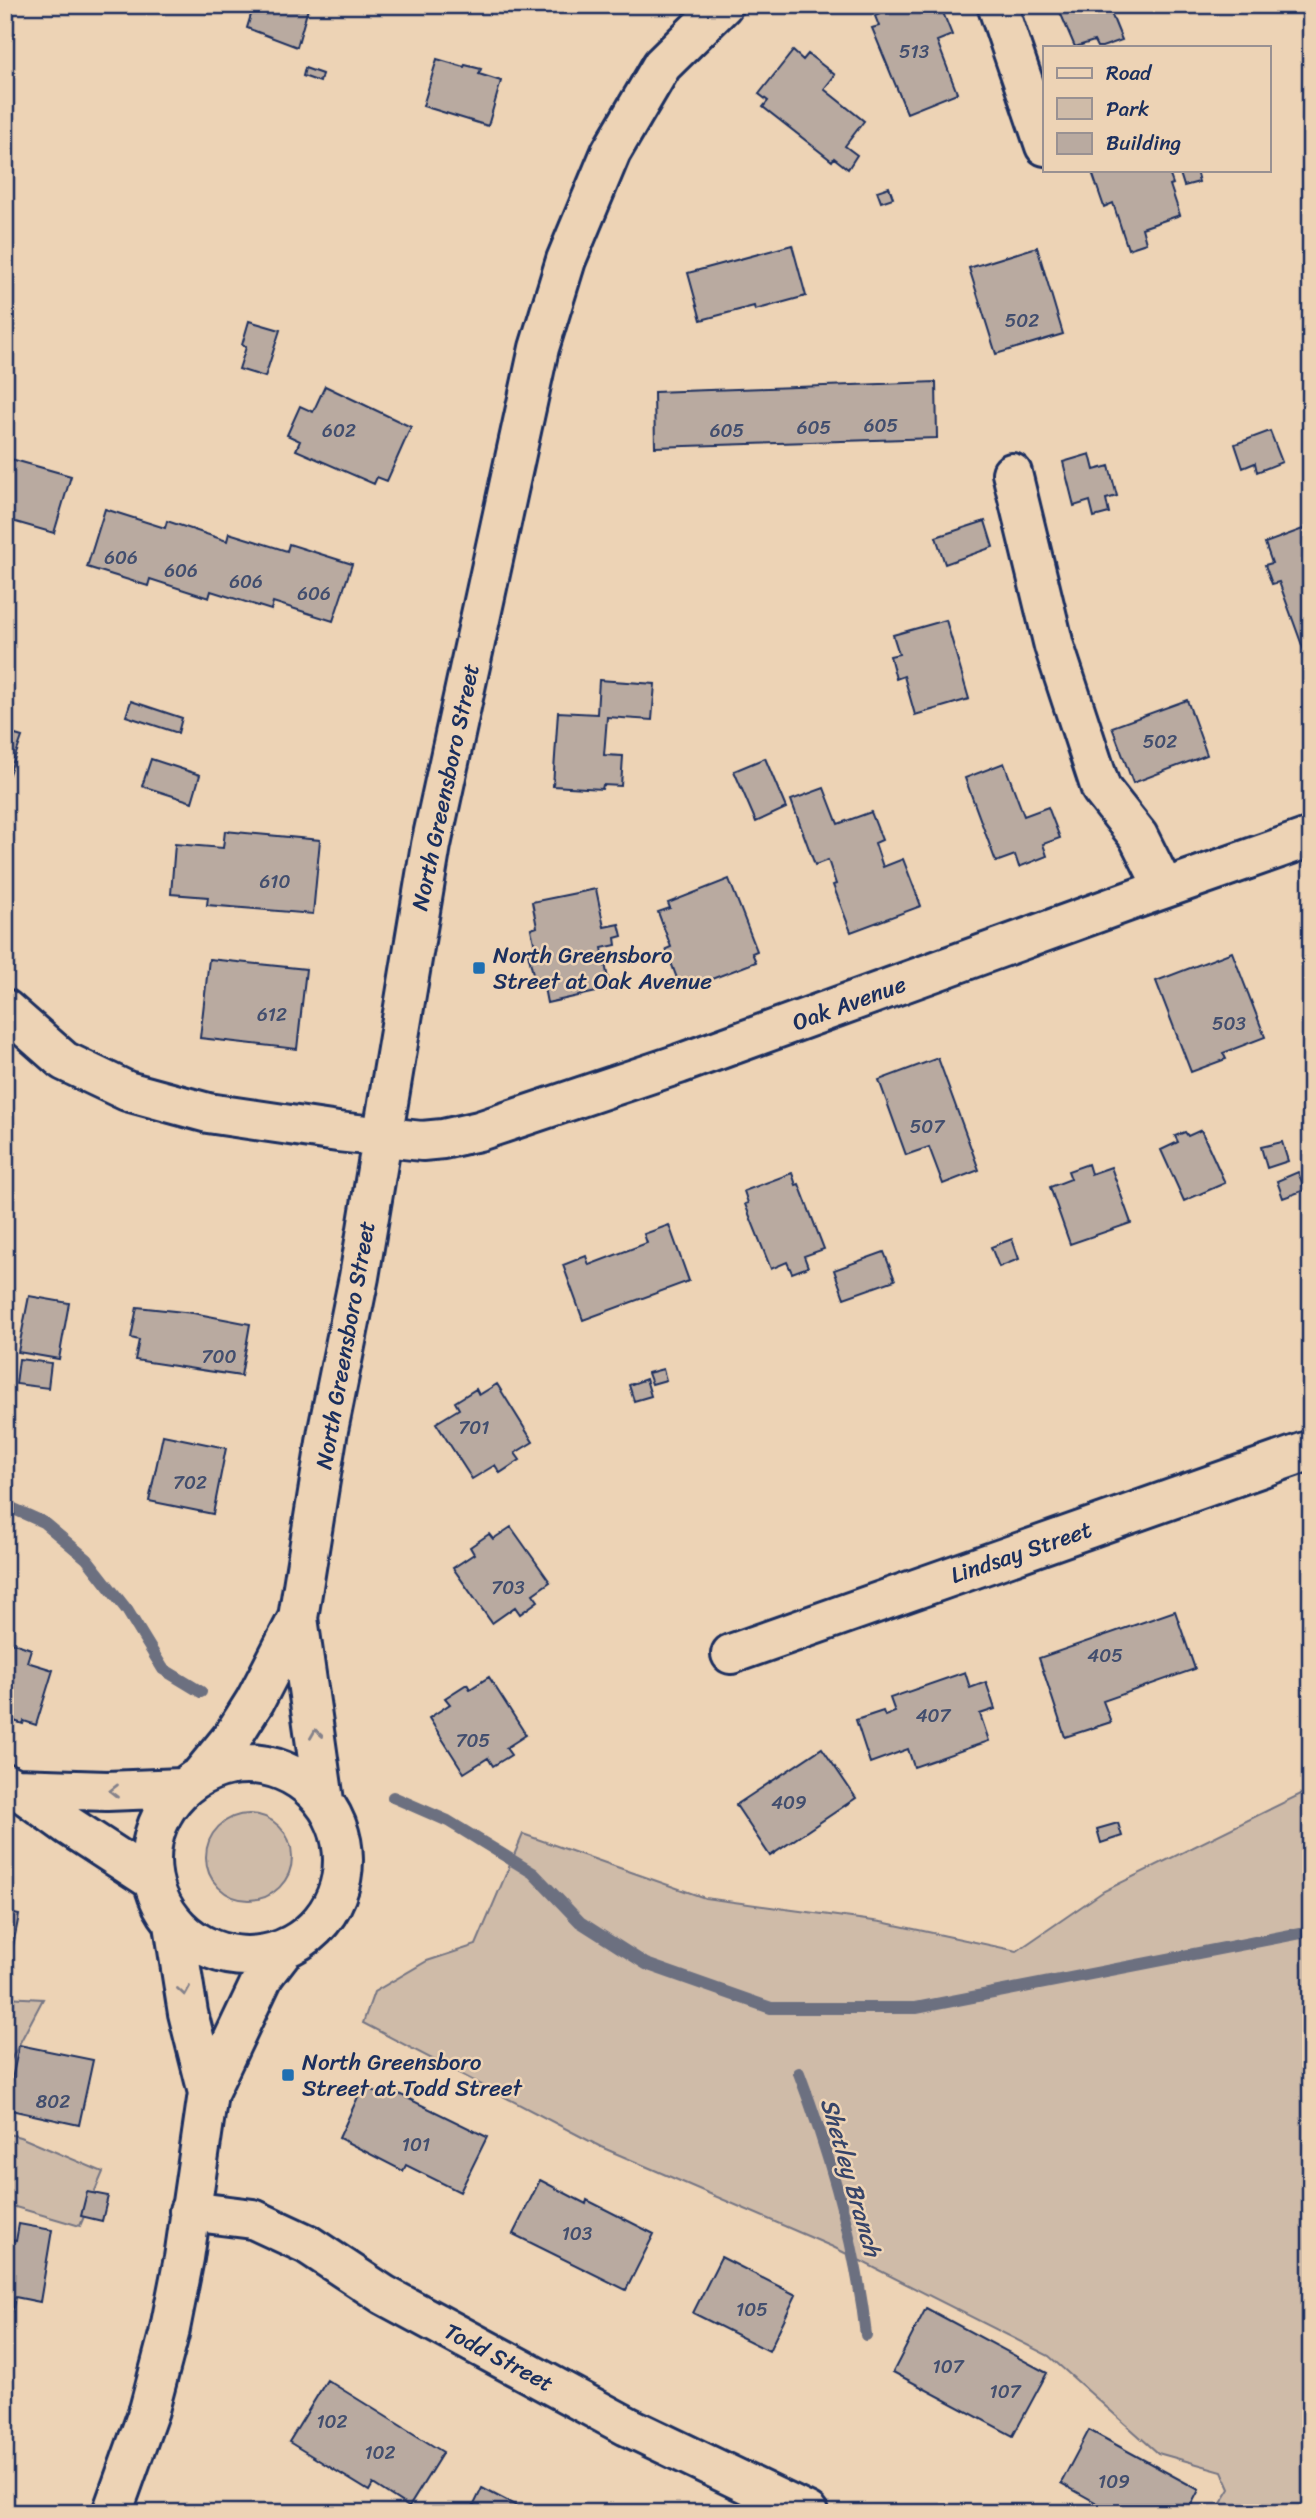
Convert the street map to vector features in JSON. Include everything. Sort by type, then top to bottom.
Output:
[{"type":"main road","name":"North Greensboro Street","points":[[324,1801],[298,1618],[328,1430],[359,1277],[431,845],[539,348],[566,260],[611,152],[662,65],[723,5]]},
{"type":"main road","points":[[997,5],[1043,140]]},
{"type":"main road","points":[[1012,473],[1054,646],[1101,789],[1138,836],[1164,888]]},
{"type":"main road","name":"Oak Avenue","points":[[5,1009],[64,1061],[127,1091],[208,1113],[381,1136],[443,1139],[480,1131],[679,1064],[1311,837]]},
{"type":"main road","name":"Lindsay Street","points":[[731,1654],[1311,1450]]},
{"type":"main road","name":"North Greensboro Street","points":[[192,1781],[233,1736],[298,1618]]},
{"type":"main road","points":[[11,1786],[107,1791],[192,1781],[227,1765],[254,1763],[281,1770],[304,1783],[324,1801],[336,1824],[343,1849],[342,1877],[334,1902],[319,1924],[303,1939],[284,1949],[255,1957],[225,1954],[197,1943],[174,1924],[160,1903],[152,1880],[150,1855],[155,1830],[166,1807],[192,1781]]},
{"type":"main road","points":[[11,1786],[152,1880]]},
{"type":"main road","points":[[174,1924],[188,2012],[208,2093]]},
{"type":"main road","points":[[112,2513],[149,2410],[169,2334],[184,2258],[208,2093],[264,1975],[284,1949]]},
{"type":"main road","name":"Todd Street","points":[[189,2211],[253,2219],[307,2244],[384,2295],[603,2413],[808,2513]]},
{"type":"green space","points":[[1311,1789],[1311,2513],[1215,2513],[1230,2489],[1222,2471],[1158,2453],[1049,2356],[833,2247],[601,2147],[363,2023],[374,1992],[427,1961],[476,1945],[523,1834],[705,1898],[881,1922],[1017,1951],[1104,1891]]},
{"type":"green space","points":[[249,1814],[273,1821],[285,1833],[292,1857],[285,1881],[273,1893],[249,1900],[225,1893],[213,1881],[206,1857],[213,1833],[225,1821]]},
{"type":"green space","points":[[5,1997],[43,1999],[5,2071]]},
{"type":"green space","points":[[5,2133],[103,2172],[80,2226],[5,2204]]},
{"type":"building","points":[[254,5],[309,5],[297,47],[247,28]]},
{"type":"building","points":[[902,5],[940,5],[952,35],[937,41],[957,93],[907,113],[872,28],[879,26],[875,16]]},
{"type":"building","points":[[1057,5],[1116,5],[1118,10],[1111,13],[1122,40],[1105,46],[1096,46],[1094,41],[1075,46]]},
{"type":"building","points":[[793,51],[803,60],[808,54],[835,75],[824,89],[864,121],[845,146],[857,155],[848,169],[834,158],[832,161],[763,107],[768,101],[759,94]]},
{"type":"building","points":[[437,59],[481,69],[479,74],[501,81],[488,126],[423,106]]},
{"type":"building","points":[[305,68],[322,74],[320,82],[303,76]]},
{"type":"building","points":[[1092,172],[1169,172],[1180,215],[1142,228],[1146,243],[1128,249],[1113,203],[1104,207]]},
{"type":"building","points":[[1180,172],[1196,172],[1199,182],[1184,186]]},
{"type":"building","points":[[889,187],[893,198],[881,202],[877,191]]},
{"type":"building","points":[[792,245],[806,296],[755,310],[754,306],[701,320],[688,273]]},
{"type":"building","points":[[1037,247],[1063,334],[996,354],[969,268]]},
{"type":"building","points":[[249,321],[280,330],[265,377],[239,369],[246,347],[242,345]]},
{"type":"building","points":[[936,382],[937,438],[655,447],[654,392]]},
{"type":"building","points":[[325,386],[411,427],[387,481],[377,477],[374,484],[296,450],[300,441],[287,435],[300,406],[313,412]]},
{"type":"building","points":[[1270,431],[1282,462],[1257,472],[1255,463],[1243,468],[1235,444]]},
{"type":"building","points":[[1090,454],[1094,470],[1109,466],[1117,496],[1106,499],[1109,513],[1094,517],[1090,501],[1074,506],[1063,462]]},
{"type":"building","points":[[11,459],[71,476],[54,533],[5,519],[5,463],[9,464]]},
{"type":"building","points":[[105,509],[165,528],[167,521],[227,541],[229,533],[287,551],[289,544],[352,564],[333,621],[273,602],[271,610],[211,591],[209,598],[150,579],[148,586],[87,567]]},
{"type":"building","points":[[985,521],[993,547],[945,564],[936,537]]},
{"type":"building","points":[[1311,526],[1311,670],[1279,582],[1272,584],[1265,565],[1272,563],[1265,543]]},
{"type":"building","points":[[946,620],[969,699],[915,715],[904,676],[896,679],[890,656],[899,654],[893,635]]},
{"type":"building","points":[[1311,670],[1311,693],[1303,672]]},
{"type":"building","points":[[599,680],[655,684],[652,720],[607,717],[604,755],[623,756],[621,786],[603,785],[602,789],[553,786],[558,712],[597,714]]},
{"type":"building","points":[[1187,700],[1207,755],[1133,783],[1112,727]]},
{"type":"building","points":[[131,701],[182,718],[178,733],[126,716]]},
{"type":"building","points":[[5,732],[22,737],[5,785]]},
{"type":"building","points":[[765,758],[786,808],[756,822],[734,771]]},
{"type":"building","points":[[151,759],[200,775],[192,802],[142,786]]},
{"type":"building","points":[[1004,763],[1024,816],[1048,807],[1060,838],[1043,844],[1047,856],[1019,867],[1015,855],[996,862],[965,778]]},
{"type":"building","points":[[824,788],[838,824],[871,812],[882,840],[875,843],[883,867],[903,859],[921,906],[851,932],[833,885],[836,884],[828,860],[815,865],[791,800]]},
{"type":"building","points":[[225,831],[320,840],[313,914],[207,905],[208,897],[171,894],[175,844],[223,848]]},
{"type":"building","points":[[729,879],[757,951],[752,953],[756,962],[691,987],[687,978],[678,981],[666,949],[671,947],[658,912],[670,908],[668,903]]},
{"type":"building","points":[[596,889],[604,927],[619,924],[622,936],[615,938],[616,945],[602,948],[610,989],[547,1003],[542,977],[534,978],[528,953],[536,952],[531,929],[537,927],[532,902]]},
{"type":"building","points":[[1232,952],[1265,1037],[1223,1053],[1226,1059],[1191,1072],[1156,981]]},
{"type":"building","points":[[209,959],[306,969],[297,1049],[200,1038]]},
{"type":"building","points":[[938,1058],[979,1170],[943,1184],[929,1147],[906,1155],[879,1080]]},
{"type":"building","points":[[1201,1130],[1225,1183],[1184,1201],[1161,1150],[1178,1142],[1175,1136],[1185,1132],[1188,1136]]},
{"type":"building","points":[[1282,1142],[1288,1161],[1267,1168],[1261,1147]]},
{"type":"building","points":[[1088,1164],[1091,1174],[1111,1167],[1131,1223],[1070,1244],[1050,1187],[1071,1179],[1068,1171]]},
{"type":"building","points":[[1298,1172],[1305,1190],[1283,1198],[1277,1181]]},
{"type":"building","points":[[792,1173],[796,1185],[799,1184],[824,1249],[804,1256],[808,1267],[792,1273],[787,1262],[771,1269],[745,1204],[748,1203],[744,1191]]},
{"type":"building","points":[[669,1225],[689,1281],[583,1320],[563,1265],[586,1256],[589,1265],[647,1243],[644,1234]]},
{"type":"building","points":[[1012,1239],[1019,1259],[999,1267],[991,1247]]},
{"type":"building","points":[[884,1252],[895,1280],[844,1298],[834,1270]]},
{"type":"building","points":[[29,1296],[69,1303],[59,1359],[18,1352]]},
{"type":"building","points":[[137,1307],[193,1313],[250,1324],[241,1376],[135,1360],[139,1340],[131,1338]]},
{"type":"building","points":[[19,1359],[51,1363],[48,1388],[16,1384]]},
{"type":"building","points":[[663,1369],[666,1380],[652,1384],[648,1373]]},
{"type":"building","points":[[646,1379],[651,1396],[634,1401],[629,1385]]},
{"type":"building","points":[[497,1384],[533,1442],[515,1453],[520,1460],[500,1473],[495,1465],[472,1479],[436,1423],[459,1409],[455,1402],[476,1389],[479,1395]]},
{"type":"building","points":[[163,1435],[226,1448],[213,1514],[149,1501]]},
{"type":"building","points":[[511,1527],[550,1582],[533,1594],[538,1601],[520,1614],[515,1607],[492,1623],[453,1568],[474,1554],[470,1547],[489,1534],[493,1539]]},
{"type":"building","points":[[1175,1611],[1195,1669],[1103,1701],[1111,1722],[1065,1737],[1039,1658]]},
{"type":"building","points":[[5,1640],[31,1649],[27,1662],[53,1670],[36,1725],[5,1718]]},
{"type":"building","points":[[965,1672],[970,1688],[986,1682],[995,1709],[980,1714],[989,1741],[914,1767],[908,1749],[870,1763],[856,1720],[883,1711],[885,1716],[895,1712],[890,1698]]},
{"type":"building","points":[[489,1677],[526,1735],[506,1748],[511,1755],[493,1766],[488,1758],[464,1773],[429,1718],[450,1704],[445,1698],[467,1684],[470,1689]]},
{"type":"building","points":[[822,1748],[856,1798],[770,1856],[736,1805]]},
{"type":"building","points":[[1118,1823],[1122,1836],[1101,1843],[1097,1829]]},
{"type":"building","points":[[5,1912],[19,1915],[5,1987]]},
{"type":"building","points":[[19,2045],[93,2060],[79,2125],[6,2109]]},
{"type":"building","points":[[363,2086],[387,2097],[391,2090],[487,2137],[460,2192],[406,2165],[403,2171],[339,2138]]},
{"type":"building","points":[[540,2180],[654,2234],[626,2290],[513,2234]]},
{"type":"building","points":[[87,2192],[108,2196],[102,2221],[81,2216]]},
{"type":"building","points":[[19,2224],[52,2230],[40,2302],[15,2297],[12,2312],[5,2311],[5,2239],[16,2241]]},
{"type":"building","points":[[721,2257],[796,2295],[769,2351],[693,2313]]},
{"type":"building","points":[[926,2308],[1047,2373],[1013,2436],[893,2372]]},
{"type":"building","points":[[327,2380],[443,2452],[409,2507],[373,2484],[369,2491],[289,2442]]},
{"type":"building","points":[[1089,2430],[1199,2490],[1187,2513],[1115,2513],[1061,2483]]},
{"type":"building","points":[[482,2488],[530,2513],[470,2513]]},
{"type":"waterway","name":"Shetley Branch","points":[[5,1505],[43,1522],[87,1559],[127,1610],[163,1669],[201,1692]]},
{"type":"waterway","points":[[393,1797],[448,1821],[533,1873],[580,1922],[646,1964],[771,2008],[916,2008],[1311,1931]]},
{"type":"waterway","name":"Shetley Branch","points":[[799,2073],[841,2202],[856,2268],[866,2335]]},
{"type":"place","name":"North Greensboro Street at Oak Avenue","points":[[479,968]]},
{"type":"place","name":"North Greensboro Street at Todd Street","points":[[288,2075]]}]
